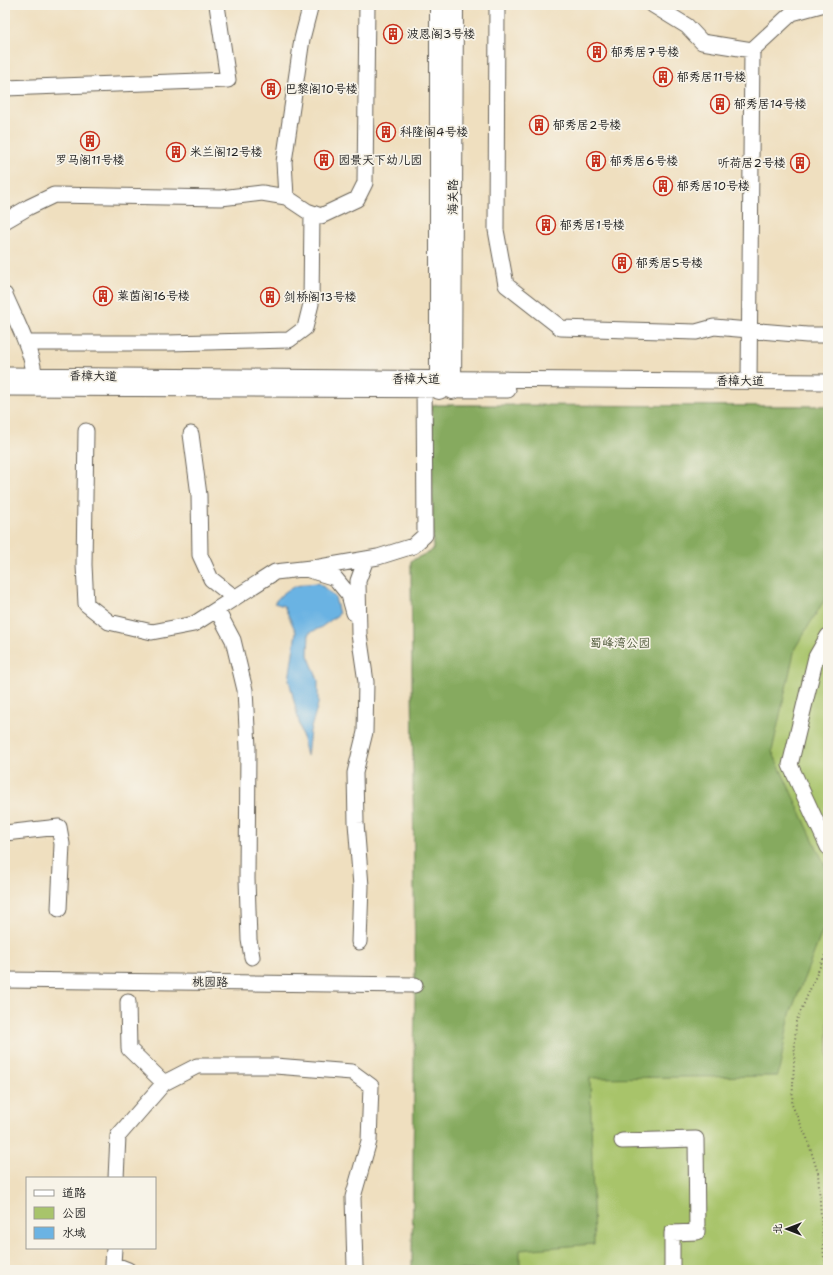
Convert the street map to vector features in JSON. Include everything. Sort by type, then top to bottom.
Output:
[{"type":"main road","name":"海关路","points":[[439,5],[439,384]]},
{"type":"main road","name":"海关路","points":[[439,384],[454,5]]},
{"type":"street","points":[[5,88],[228,80],[217,5]]},
{"type":"street","points":[[286,197],[284,162],[302,38],[310,8],[309,5]]},
{"type":"street","points":[[5,222],[29,207],[54,195],[221,198],[262,193],[286,197],[307,212],[321,216],[357,199],[365,184],[367,5]]},
{"type":"street","points":[[497,5],[496,230],[506,285],[561,328],[696,332],[714,327],[807,335],[828,335]]},
{"type":"street","points":[[653,5],[687,26],[702,42],[752,50]]},
{"type":"street","points":[[749,381],[752,50],[792,13],[821,5]]},
{"type":"street","points":[[26,343],[168,343],[289,340],[305,328],[311,304],[312,213]]},
{"type":"street","points":[[5,295],[26,343],[35,382]]},
{"type":"street","name":"香樟大道","points":[[5,375],[35,382]]},
{"type":"street","name":"香樟大道","points":[[439,384],[749,381],[828,382]]},
{"type":"street","name":"香樟大道","points":[[5,388],[35,382],[439,384],[828,391]]},
{"type":"street","points":[[86,431],[84,565],[86,604],[109,622],[152,632],[194,624],[275,572],[305,569],[378,557],[413,546],[425,534],[439,384]]},
{"type":"street","points":[[192,434],[199,495],[200,555],[211,579],[235,598]]},
{"type":"street","points":[[359,634],[358,581],[366,559]]},
{"type":"street","points":[[305,569],[335,578],[349,596],[359,634],[366,682],[365,732],[355,773],[356,823],[361,886],[359,942]]},
{"type":"street","points":[[217,610],[233,640],[245,690],[248,748],[247,879],[249,940],[252,957]]},
{"type":"street","points":[[828,636],[816,657],[790,765],[828,847]]},
{"type":"street","points":[[5,834],[58,827],[62,844],[58,909]]},
{"type":"street","name":"桃园路","points":[[5,980],[415,985]]},
{"type":"street","points":[[128,1002],[129,1049],[164,1083]]},
{"type":"street","points":[[116,1177],[118,1136],[164,1083],[197,1066],[275,1066],[352,1072],[371,1086],[369,1141],[353,1197],[356,1270]]},
{"type":"street","points":[[622,1140],[696,1139],[697,1232],[672,1233],[672,1270]]},
{"type":"street","points":[[114,1249],[113,1264],[128,1270]]},
{"type":"path","points":[[828,948],[796,1022],[792,1105],[807,1138],[818,1173],[824,1258],[828,1266]]},
{"type":"green space","name":"蜀峰湾公园","points":[[432,405],[828,406],[828,1270],[412,1270],[415,978],[411,561],[433,550]]},
{"type":"green space","name":"蜀峰湾公园","points":[[432,405],[828,406],[828,594],[795,648],[772,751],[828,872],[828,917],[790,1014],[778,1076],[590,1078],[594,1244],[520,1250],[520,1270],[412,1270],[415,985],[411,561],[433,550]]},
{"type":"water","points":[[319,583],[335,597],[339,614],[320,628],[309,633],[308,655],[318,680],[318,704],[310,731],[307,756],[289,680],[296,632],[284,606],[274,603],[289,589],[299,585]]},
{"type":"place","name":"波恩阁3号楼","points":[[393,34]]},
{"type":"place","name":"郁秀居7号楼","points":[[597,52]]},
{"type":"place","name":"郁秀居11号楼","points":[[663,77]]},
{"type":"place","name":"巴黎阁10号楼","points":[[271,89]]},
{"type":"place","name":"郁秀居14号楼","points":[[720,104]]},
{"type":"place","name":"郁秀居2号楼","points":[[539,125]]},
{"type":"place","name":"科隆阁4号楼","points":[[386,132]]},
{"type":"place","name":"罗马阁11号楼","points":[[90,141]]},
{"type":"place","name":"米兰阁12号楼","points":[[176,152]]},
{"type":"place","name":"园景天下幼儿园","points":[[324,160]]},
{"type":"place","name":"郁秀居6号楼","points":[[596,161]]},
{"type":"place","name":"听荷居2号楼","points":[[800,163]]},
{"type":"place","name":"郁秀居10号楼","points":[[663,186]]},
{"type":"place","name":"郁秀居1号楼","points":[[546,225]]},
{"type":"place","name":"郁秀居5号楼","points":[[622,263]]},
{"type":"place","name":"莱茵阁16号楼","points":[[103,296]]},
{"type":"place","name":"剑桥阁13号楼","points":[[270,297]]}]
